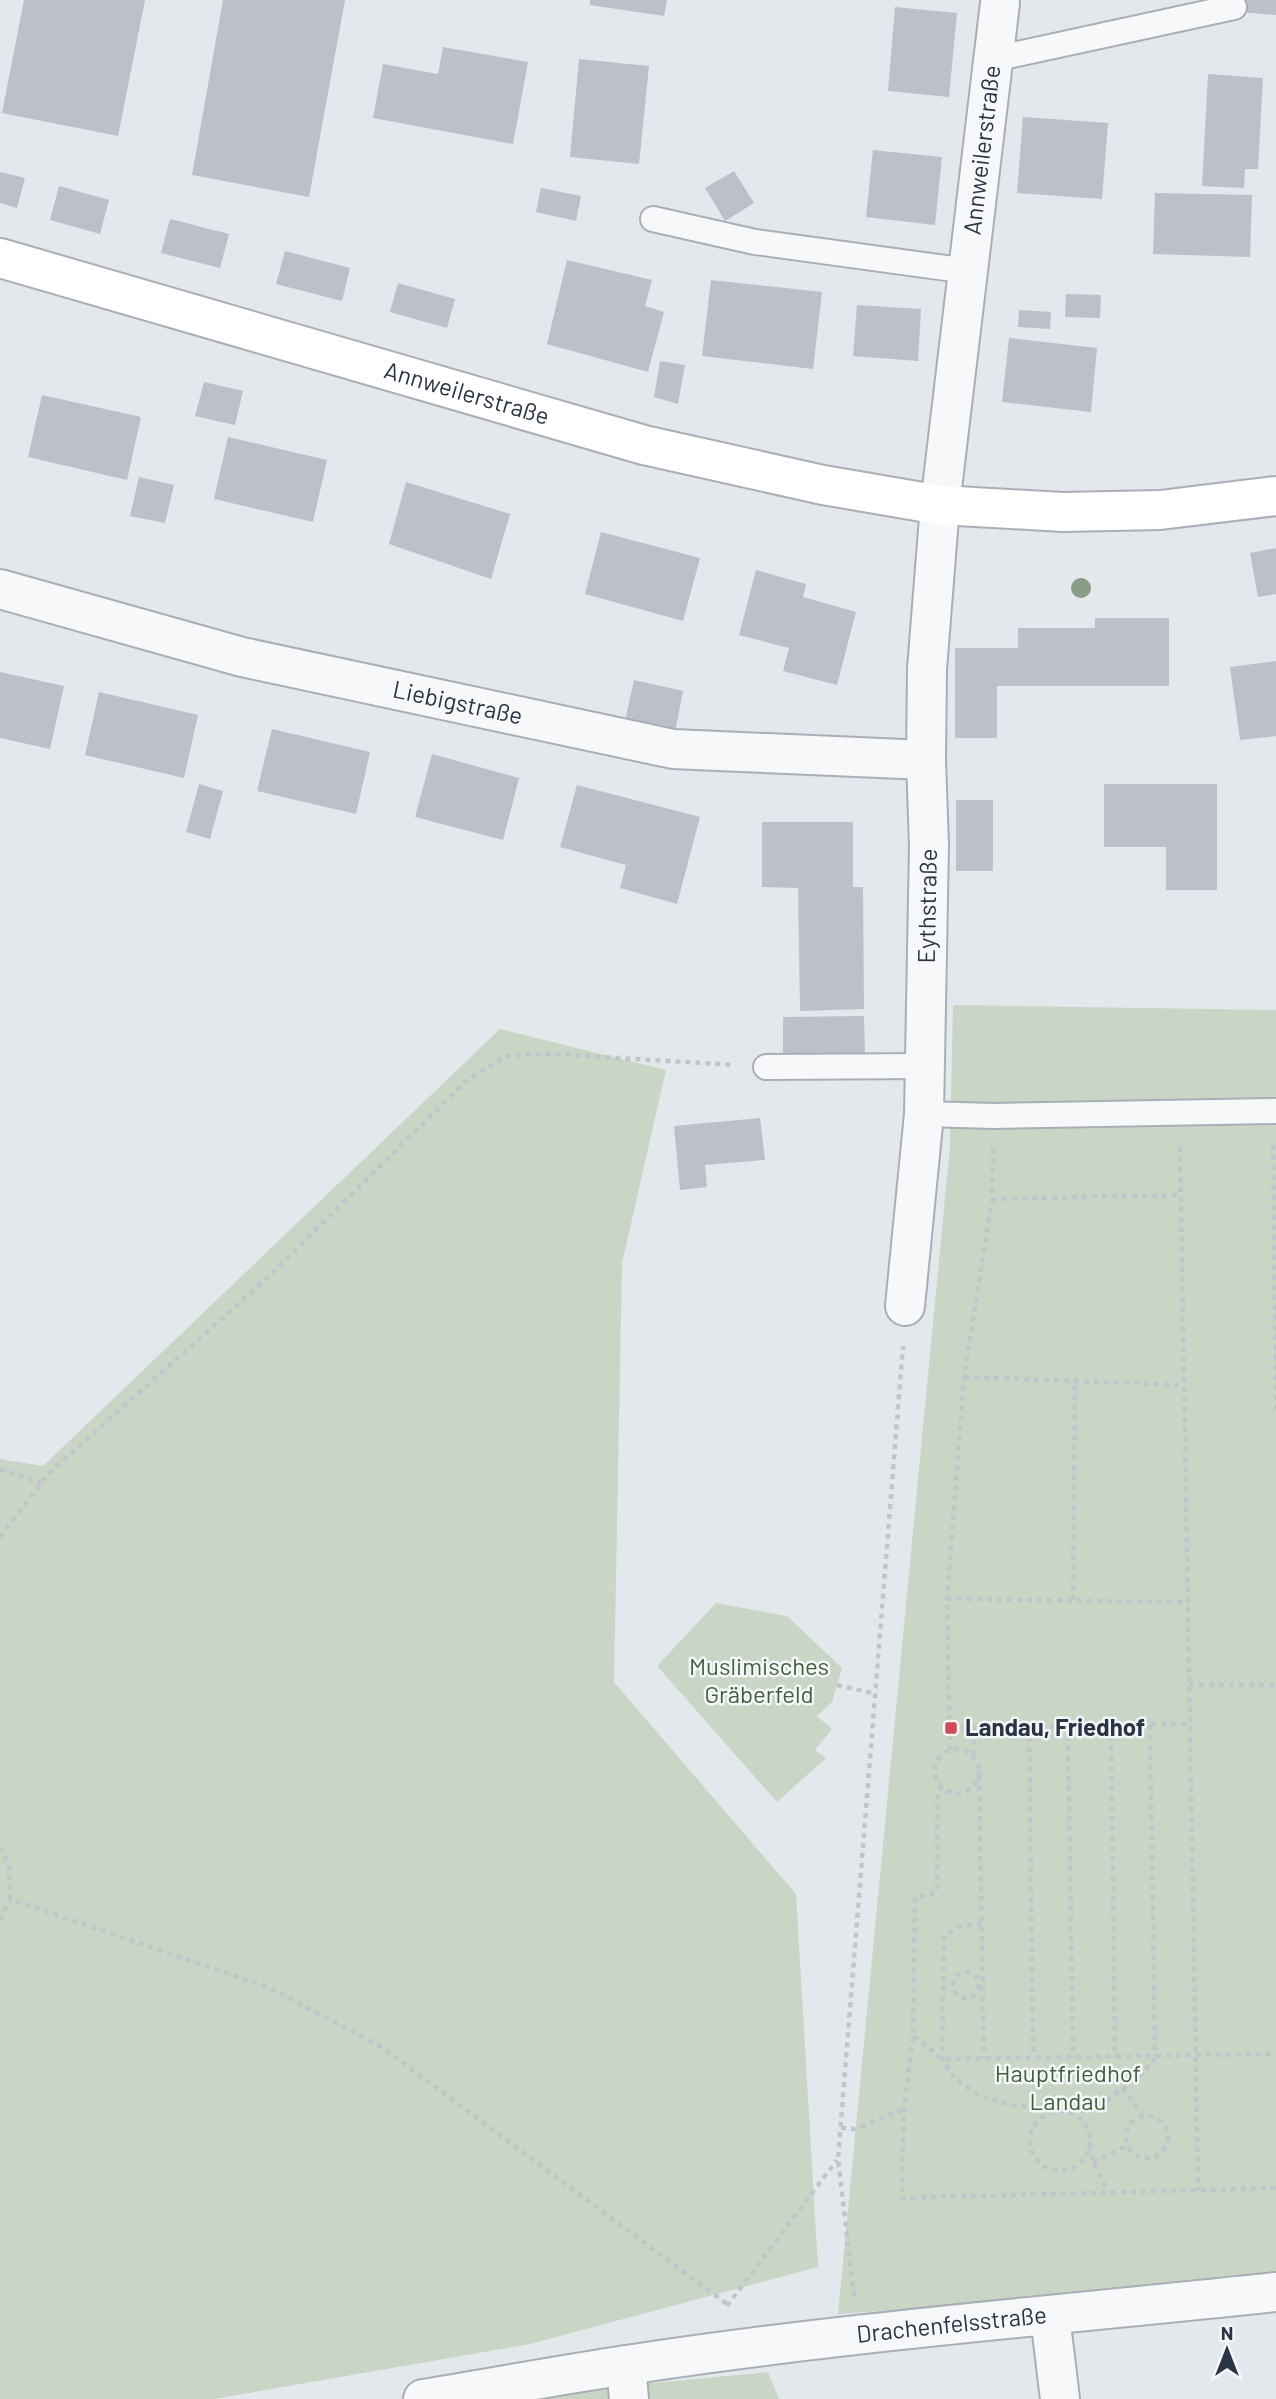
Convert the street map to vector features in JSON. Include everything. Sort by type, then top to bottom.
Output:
[{"type":"street","name":"Annweilerstraße","points":[[940,505],[1000,3]]},
{"type":"street","name":"Annweilerstraße","points":[[0,258],[644,445],[823,485],[940,505],[1094,512],[1160,510],[1276,496]]},
{"type":"street","name":"Eythstraße","points":[[905,1306],[924,1114],[929,845],[927,669],[940,505]]},
{"type":"street","name":"Liebigstraße","points":[[0,589],[242,657],[673,750],[926,760]]},
{"type":"street","name":"Drachenfelsstraße","points":[[422,2399],[628,2382],[716,2353],[859,2335],[1276,2292]]},
{"type":"street","points":[[1050,2316],[1060,2399]]},
{"type":"lane","points":[[994,60],[1234,7]]},
{"type":"lane","points":[[653,219],[755,242],[968,271]]},
{"type":"lane","points":[[765,1067],[926,1066]]},
{"type":"lane","points":[[924,1114],[994,1116],[1274,1111]]},
{"type":"path","points":[[0,1537],[49,1473],[265,1280],[465,1082],[505,1056],[552,1054],[765,1067]]},
{"type":"path","points":[[1179,1111],[1198,2190]]},
{"type":"path","points":[[1274,1111],[1276,1414]]},
{"type":"path","points":[[950,1750],[947,1599],[964,1377],[992,1199],[994,1116]]},
{"type":"path","points":[[992,1199],[1181,1195]]},
{"type":"path","points":[[859,2335],[838,2159],[905,1306]]},
{"type":"path","points":[[964,1377],[1184,1385]]},
{"type":"path","points":[[1073,1600],[1075,1381]]},
{"type":"path","points":[[0,1469],[42,1483]]},
{"type":"path","points":[[947,1599],[1188,1602]]},
{"type":"path","points":[[837,1685],[876,1694]]},
{"type":"path","points":[[1189,1685],[1276,1685]]},
{"type":"path","points":[[951,1728],[1190,1724]]},
{"type":"path","points":[[913,2035],[942,2059],[956,2080],[979,2095],[1013,2106],[1045,2107],[1069,2112],[1092,2111],[1136,2078],[1156,2056],[1150,1725]]},
{"type":"path","points":[[1068,1726],[1073,2056]]},
{"type":"path","points":[[1111,1726],[1115,2056]]},
{"type":"path","points":[[1029,1727],[1033,2057]]},
{"type":"path","points":[[973,1755],[974,1728]]},
{"type":"path","points":[[979,1776],[966,1791],[952,1792],[936,1779],[936,1765],[944,1753],[950,1750],[962,1749],[973,1755],[977,1761],[979,1776],[984,2058]]},
{"type":"path","points":[[941,1785],[937,1799],[937,1892],[915,1898],[913,2035],[904,2109],[902,2198],[1276,2188]]},
{"type":"path","points":[[0,1846],[9,1867],[10,1899],[0,1920]]},
{"type":"path","points":[[10,1899],[270,1988],[380,2046],[727,2304]]},
{"type":"path","points":[[942,2059],[944,1938],[951,1930],[962,1925],[982,1924]]},
{"type":"path","points":[[962,1972],[971,1973],[981,1983],[974,1995],[967,1998],[956,1993],[953,1986],[955,1977],[962,1972]]},
{"type":"path","points":[[944,1986],[953,1986]]},
{"type":"path","points":[[942,2059],[1276,2054]]},
{"type":"path","points":[[1123,2088],[1143,2116]]},
{"type":"path","points":[[841,2128],[855,2129],[904,2109]]},
{"type":"path","points":[[1059,2110],[1041,2116],[1031,2132],[1029,2141],[1036,2159],[1043,2166],[1062,2171],[1081,2163],[1090,2144]]},
{"type":"path","points":[[1069,2112],[1085,2124],[1090,2134],[1093,2162],[1109,2193]]},
{"type":"path","points":[[1150,2115],[1163,2122],[1169,2136],[1165,2149],[1152,2158],[1138,2156],[1128,2146],[1128,2127],[1143,2116],[1150,2115]]},
{"type":"path","points":[[1093,2162],[1128,2146]]},
{"type":"path","points":[[716,2353],[727,2304],[838,2159]]},
{"type":"green space","name":"Hauptfriedhof Landau","points":[[953,1005],[1276,1010],[1276,2281],[838,2314],[950,1146]]},
{"type":"green space","points":[[500,1029],[666,1070],[622,1263],[614,1682],[796,1894],[818,2267],[530,2344],[214,2399],[0,2399],[0,1459],[43,1466]]},
{"type":"green space","name":"Muslimisches Gräberfeld","points":[[716,1603],[787,1616],[842,1668],[832,1702],[817,1716],[832,1729],[815,1750],[826,1758],[777,1802],[657,1666]]},
{"type":"green space","points":[[768,2372],[779,2399],[512,2399],[536,2394]]},
{"type":"building","points":[[24,0],[145,0],[118,136],[2,113]]},
{"type":"building","points":[[223,0],[345,0],[309,197],[192,175]]},
{"type":"building","points":[[590,0],[667,0],[664,16],[590,5]]},
{"type":"building","points":[[1240,0],[1276,0],[1276,15],[1239,12]]},
{"type":"building","points":[[895,7],[957,13],[949,97],[888,91]]},
{"type":"building","points":[[443,47],[528,62],[513,144],[373,118],[383,64],[438,74]]},
{"type":"building","points":[[579,59],[649,66],[639,164],[570,157]]},
{"type":"building","points":[[1208,74],[1263,78],[1258,169],[1245,169],[1244,188],[1202,186]]},
{"type":"building","points":[[1023,117],[1108,123],[1102,199],[1017,193]]},
{"type":"building","points":[[873,150],[942,157],[935,225],[866,217]]},
{"type":"building","points":[[734,171],[754,203],[725,221],[705,188]]},
{"type":"building","points":[[0,172],[25,178],[17,208],[0,203]]},
{"type":"building","points":[[59,186],[109,200],[100,234],[50,220]]},
{"type":"building","points":[[541,188],[581,196],[576,221],[536,212]]},
{"type":"building","points":[[1155,193],[1252,195],[1250,257],[1153,254]]},
{"type":"building","points":[[170,219],[229,234],[220,268],[161,253]]},
{"type":"building","points":[[285,251],[350,268],[342,301],[276,284]]},
{"type":"building","points":[[567,260],[652,280],[645,306],[664,312],[648,372],[547,344]]},
{"type":"building","points":[[711,280],[822,292],[813,369],[702,356]]},
{"type":"building","points":[[398,283],[455,299],[447,328],[390,312]]},
{"type":"building","points":[[1066,294],[1101,295],[1100,318],[1065,317]]},
{"type":"building","points":[[857,305],[921,309],[918,361],[853,356]]},
{"type":"building","points":[[1019,310],[1051,312],[1050,329],[1018,327]]},
{"type":"building","points":[[1009,338],[1097,348],[1091,412],[1002,402]]},
{"type":"building","points":[[660,361],[685,365],[678,404],[654,397]]},
{"type":"building","points":[[204,382],[243,391],[235,425],[195,416]]},
{"type":"building","points":[[42,395],[141,417],[127,480],[28,457]]},
{"type":"building","points":[[228,437],[327,460],[313,522],[214,499]]},
{"type":"building","points":[[139,477],[174,485],[165,523],[130,516]]},
{"type":"building","points":[[406,482],[510,514],[491,579],[389,544]]},
{"type":"building","points":[[601,532],[700,558],[683,621],[585,594]]},
{"type":"building","points":[[1276,548],[1276,594],[1258,597],[1250,553]]},
{"type":"building","points":[[756,570],[806,584],[803,597],[856,612],[837,685],[783,671],[789,648],[739,635]]},
{"type":"building","points":[[1095,618],[1169,618],[1169,686],[997,686],[997,738],[955,738],[955,648],[1018,648],[1018,628],[1095,628]]},
{"type":"building","points":[[1276,661],[1276,736],[1240,740],[1230,667]]},
{"type":"building","points":[[0,672],[64,686],[50,749],[0,738]]},
{"type":"building","points":[[634,680],[683,691],[675,732],[625,721]]},
{"type":"building","points":[[99,692],[198,715],[184,778],[85,755]]},
{"type":"building","points":[[272,729],[370,752],[356,814],[257,791]]},
{"type":"building","points":[[432,754],[519,778],[503,840],[415,817]]},
{"type":"building","points":[[199,784],[223,791],[210,839],[186,832]]},
{"type":"building","points":[[1104,784],[1217,784],[1217,890],[1166,890],[1166,847],[1104,847]]},
{"type":"building","points":[[577,785],[700,817],[677,904],[620,888],[626,865],[560,847]]},
{"type":"building","points":[[956,800],[993,800],[993,871],[956,871]]},
{"type":"building","points":[[762,822],[853,822],[853,887],[863,887],[864,1009],[800,1011],[798,888],[762,887]]},
{"type":"building","points":[[864,1016],[865,1056],[783,1056],[783,1017]]},
{"type":"building","points":[[760,1118],[765,1160],[705,1165],[707,1187],[680,1190],[674,1126]]},
{"type":"place","name":"Landau, Friedhof","points":[[951,1728]]}]
